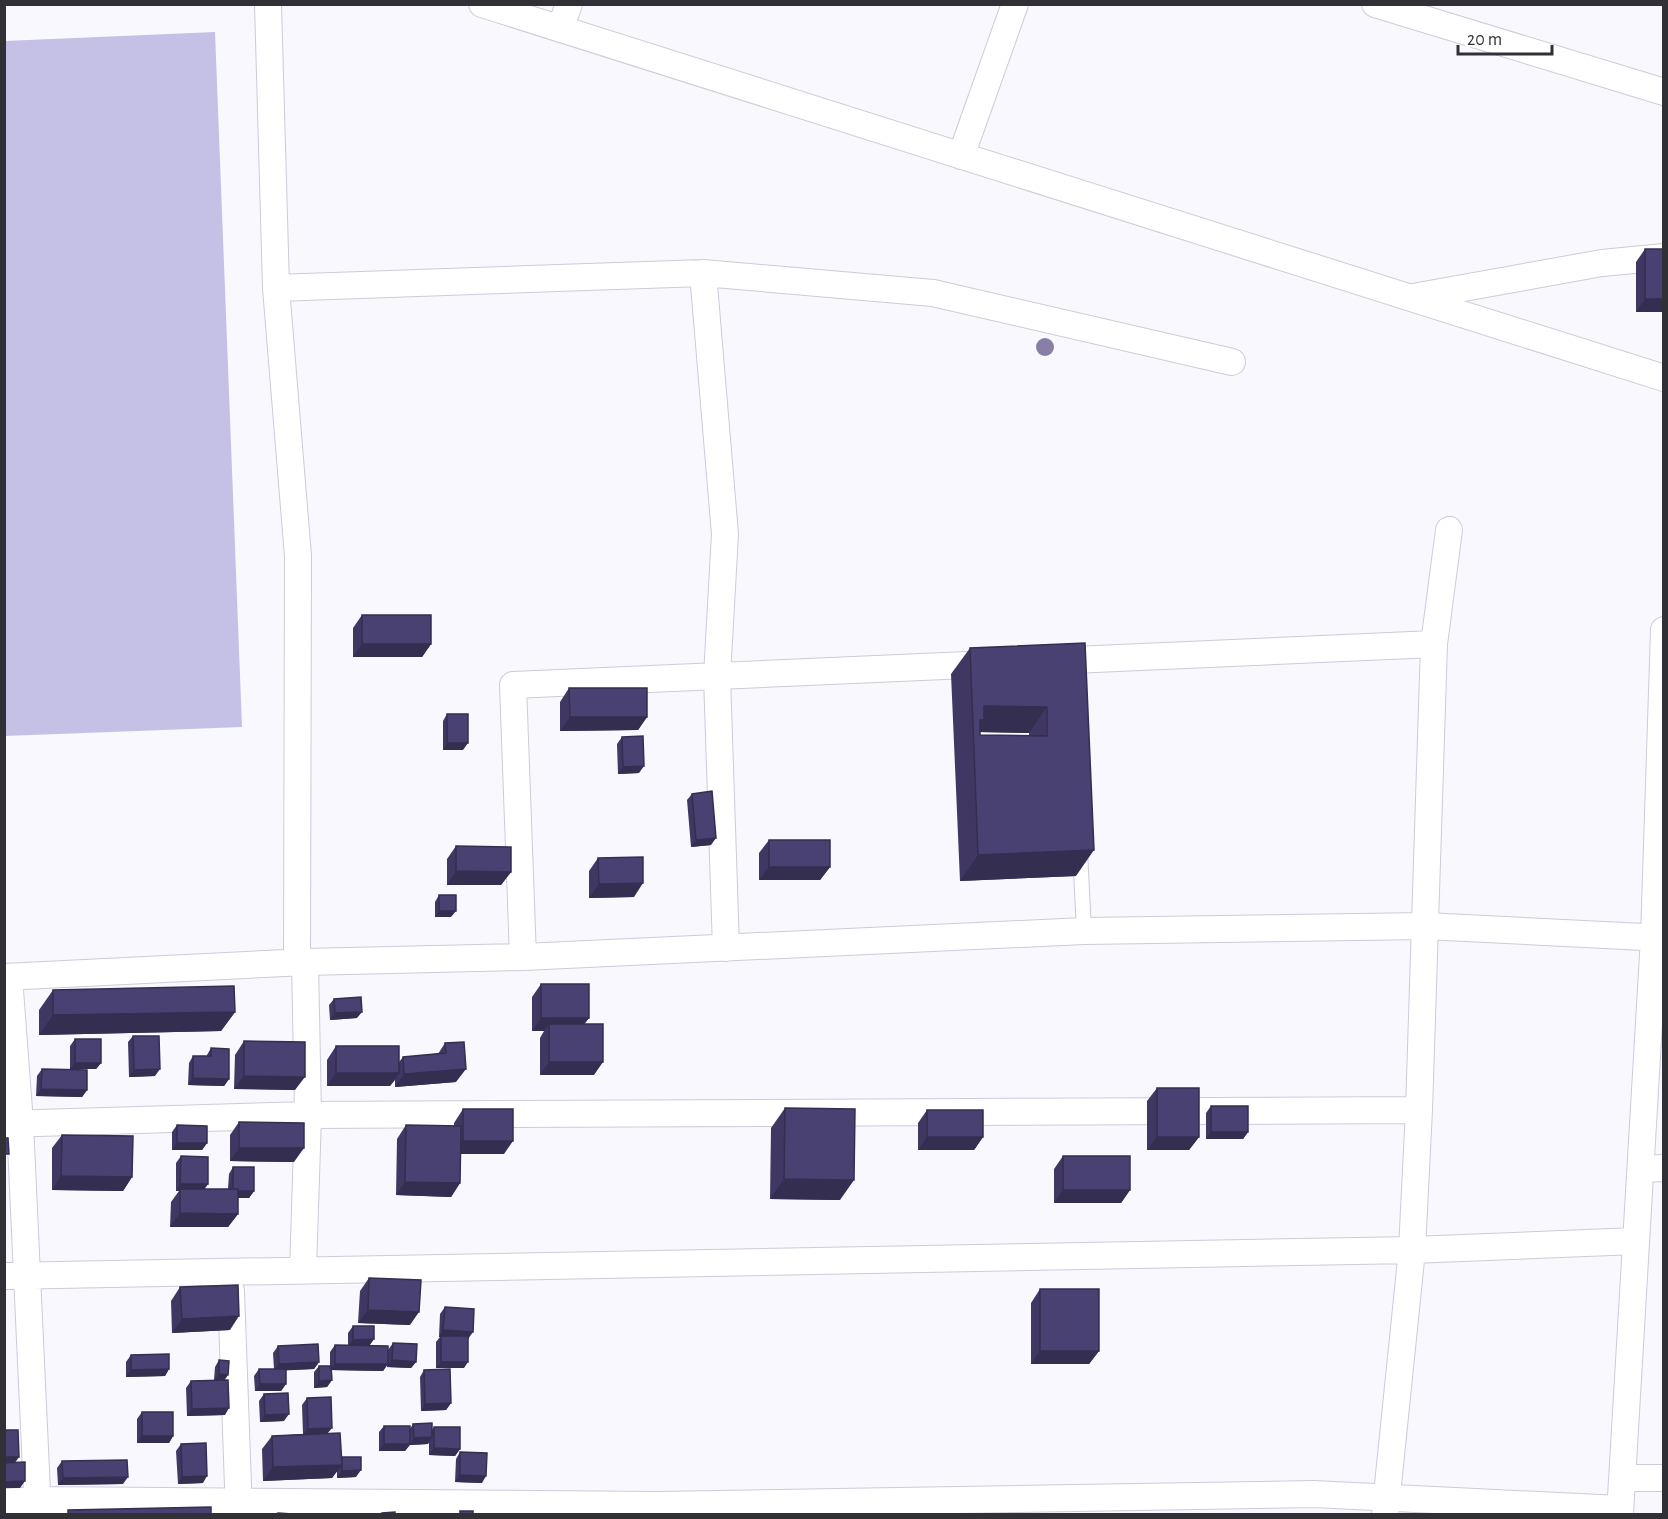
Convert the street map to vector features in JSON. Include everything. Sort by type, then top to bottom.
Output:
[{"type":"street","points":[[268,4],[276,288],[298,556],[301,963],[308,1115],[303,1271]]},
{"type":"street","points":[[482,4],[1664,378]]},
{"type":"street","points":[[560,29],[569,4]]},
{"type":"street","points":[[961,156],[1015,4]]},
{"type":"street","points":[[1375,4],[1664,92]]},
{"type":"street","points":[[1410,298],[1602,263],[1664,257]]},
{"type":"street","points":[[276,288],[703,273],[933,293],[1232,362]]},
{"type":"street","points":[[703,273],[725,534],[717,676],[726,948]]},
{"type":"street","points":[[1386,1506],[1412,1250],[1419,1110],[1434,644],[1449,530]]},
{"type":"street","points":[[4,1502],[38,1507],[658,1510],[1314,1494],[1386,1506],[1620,1512],[1636,1241],[1652,1169],[1659,938],[1664,630]]},
{"type":"street","points":[[523,957],[513,685],[1019,663],[1073,666],[1434,644]]},
{"type":"street","points":[[38,1507],[16,1276],[7,977],[301,963],[523,957],[1084,931],[1425,926],[1659,938]]},
{"type":"street","points":[[12,1124],[308,1115],[1419,1110]]},
{"type":"street","points":[[16,1276],[1412,1250],[1636,1241]]},
{"type":"street","points":[[230,1273],[239,1508]]},
{"type":"street","points":[[1623,1478],[1664,1478]]},
{"type":"lane","points":[[1080,837],[1084,931]]},
{"type":"shaded area","points":[[215,32],[242,727],[5,736],[5,41]]},
{"type":"building","points":[[1645,249],[1664,249],[1664,299],[1645,299]]},
{"type":"building","points":[[362,615],[431,615],[431,644],[362,644]]},
{"type":"building","points":[[1085,643],[1094,850],[978,855],[970,648]],"holes":[[[984,706],[1047,707],[1047,736],[980,735],[980,720],[984,720]]]},
{"type":"building","points":[[569,688],[647,688],[647,717],[570,717]]},
{"type":"building","points":[[447,714],[468,714],[468,743],[447,743]]},
{"type":"building","points":[[643,736],[644,766],[623,767],[622,737]]},
{"type":"building","points":[[712,791],[716,838],[696,840],[692,794]]},
{"type":"building","points":[[769,840],[830,840],[830,867],[769,867]]},
{"type":"building","points":[[456,846],[511,847],[511,872],[456,871]]},
{"type":"building","points":[[643,857],[643,883],[599,884],[598,858]]},
{"type":"building","points":[[439,895],[456,895],[456,911],[439,911]]},
{"type":"building","points":[[541,984],[589,984],[589,1018],[541,1018]]},
{"type":"building","points":[[234,986],[235,1012],[53,1015],[53,990]]},
{"type":"building","points":[[361,997],[362,1012],[335,1013],[334,999]]},
{"type":"building","points":[[549,1024],[603,1024],[603,1062],[549,1062]]},
{"type":"building","points":[[133,1036],[159,1036],[160,1069],[134,1070]]},
{"type":"building","points":[[75,1039],[101,1039],[101,1063],[75,1063]]},
{"type":"building","points":[[244,1041],[305,1042],[305,1077],[244,1076]]},
{"type":"building","points":[[464,1042],[466,1069],[404,1074],[403,1057],[446,1053],[445,1043]]},
{"type":"building","points":[[336,1046],[399,1046],[399,1073],[336,1073]]},
{"type":"building","points":[[211,1048],[229,1049],[229,1079],[193,1078],[193,1056],[211,1056]]},
{"type":"building","points":[[42,1069],[87,1070],[87,1090],[41,1089]]},
{"type":"building","points":[[1157,1088],[1199,1088],[1199,1137],[1157,1137]]},
{"type":"building","points":[[1211,1106],[1248,1106],[1248,1132],[1211,1132]]},
{"type":"building","points":[[785,1108],[855,1109],[854,1180],[784,1179]]},
{"type":"building","points":[[463,1109],[513,1109],[513,1141],[463,1141]]},
{"type":"building","points":[[927,1110],[983,1110],[983,1137],[927,1137]]},
{"type":"building","points":[[239,1122],[304,1123],[304,1148],[239,1148]]},
{"type":"building","points":[[177,1125],[207,1126],[207,1143],[177,1143]]},
{"type":"building","points":[[406,1125],[461,1126],[460,1183],[405,1182]]},
{"type":"building","points":[[62,1135],[133,1136],[132,1177],[61,1176]]},
{"type":"building","points":[[4,1138],[8,1138],[9,1154],[4,1154]]},
{"type":"building","points":[[181,1156],[208,1157],[208,1184],[180,1184]]},
{"type":"building","points":[[1063,1156],[1130,1156],[1130,1190],[1063,1190]]},
{"type":"building","points":[[233,1167],[254,1167],[254,1191],[233,1189]]},
{"type":"building","points":[[180,1189],[238,1189],[238,1214],[180,1213]]},
{"type":"building","points":[[369,1278],[421,1280],[419,1312],[368,1310]]},
{"type":"building","points":[[238,1285],[239,1316],[182,1319],[180,1287]]},
{"type":"building","points":[[1040,1289],[1099,1289],[1099,1351],[1040,1351]]},
{"type":"building","points":[[445,1307],[474,1309],[473,1332],[443,1330]]},
{"type":"building","points":[[353,1326],[374,1326],[374,1339],[353,1340]]},
{"type":"building","points":[[441,1336],[468,1336],[468,1362],[441,1362]]},
{"type":"building","points":[[393,1343],[417,1344],[416,1362],[392,1360]]},
{"type":"building","points":[[318,1344],[319,1362],[279,1364],[278,1346]]},
{"type":"building","points":[[335,1345],[388,1346],[388,1364],[335,1364]]},
{"type":"building","points":[[169,1354],[169,1369],[131,1370],[131,1355]]},
{"type":"building","points":[[219,1360],[229,1361],[228,1375],[219,1374]]},
{"type":"building","points":[[319,1366],[331,1366],[332,1380],[319,1381]]},
{"type":"building","points":[[259,1369],[286,1369],[286,1384],[260,1384]]},
{"type":"building","points":[[450,1369],[451,1403],[425,1404],[424,1370]]},
{"type":"building","points":[[228,1380],[229,1408],[192,1409],[191,1381]]},
{"type":"building","points":[[288,1393],[289,1414],[265,1415],[264,1394]]},
{"type":"building","points":[[331,1397],[332,1428],[308,1429],[307,1398]]},
{"type":"building","points":[[142,1412],[173,1412],[173,1436],[142,1436]]},
{"type":"building","points":[[432,1423],[432,1437],[414,1438],[413,1424]]},
{"type":"building","points":[[384,1426],[410,1426],[410,1444],[384,1444]]},
{"type":"building","points":[[434,1427],[460,1427],[460,1449],[434,1448]]},
{"type":"building","points":[[4,1430],[18,1430],[19,1457],[4,1457]]},
{"type":"building","points":[[340,1433],[342,1465],[273,1467],[272,1436]]},
{"type":"building","points":[[206,1443],[207,1476],[182,1477],[181,1444]]},
{"type":"building","points":[[460,1452],[487,1453],[486,1476],[460,1475]]},
{"type":"building","points":[[342,1457],[361,1457],[361,1470],[342,1471]]},
{"type":"building","points":[[127,1460],[128,1477],[63,1478],[62,1461]]},
{"type":"building","points":[[25,1462],[25,1481],[4,1482],[4,1463]]},
{"type":"building","points":[[211,1507],[211,1515],[68,1515],[68,1510]]},
{"type":"building","points":[[460,1511],[473,1511],[473,1515],[460,1515]]},
{"type":"building","points":[[395,1512],[395,1515],[382,1515],[382,1513]]},
{"type":"building","points":[[278,1513],[307,1515],[278,1515]]}]
